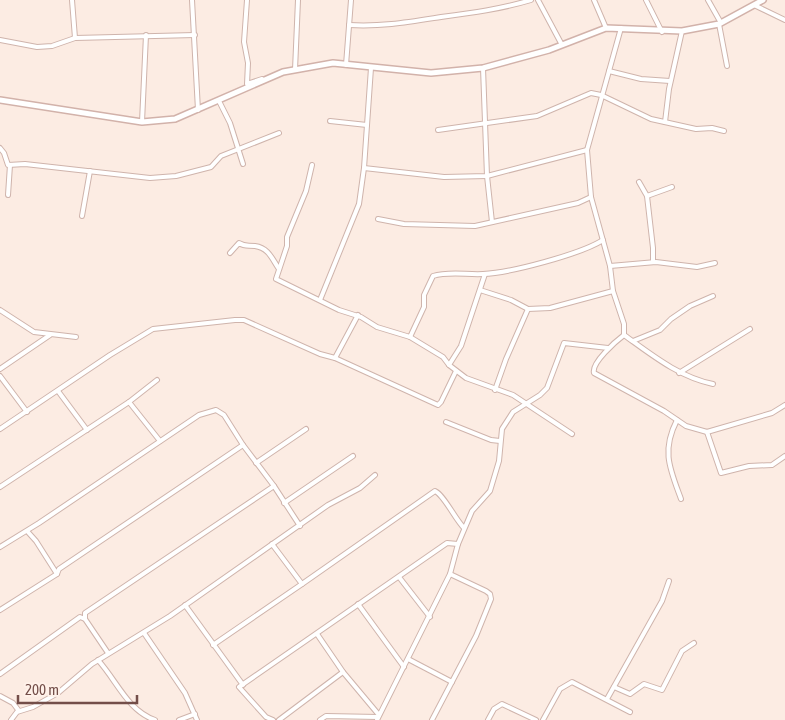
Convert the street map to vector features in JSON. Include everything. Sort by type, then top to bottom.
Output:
[{"type":"street","points":[[72,0],[75,38]]},
{"type":"street","points":[[192,0],[198,110]]},
{"type":"street","points":[[247,0],[244,42],[248,63],[247,84],[283,72],[333,63],[432,73],[483,68],[562,45],[606,28],[662,32],[682,31],[720,24],[763,0]]},
{"type":"street","points":[[295,70],[298,0]]},
{"type":"street","points":[[346,65],[351,0]]},
{"type":"street","points":[[350,25],[399,25],[493,11],[531,0]]},
{"type":"street","points":[[538,0],[562,45]]},
{"type":"street","points":[[594,0],[606,28]]},
{"type":"street","points":[[646,0],[662,32]]},
{"type":"street","points":[[708,0],[720,24],[726,66]]},
{"type":"street","points":[[754,5],[785,20]]},
{"type":"street","points":[[621,28],[587,150],[590,197],[610,266],[613,291],[624,324],[624,335]]},
{"type":"street","points":[[665,122],[670,81],[682,31]]},
{"type":"street","points":[[142,122],[146,35]]},
{"type":"street","points":[[0,40],[37,47],[52,46],[75,38],[195,35]]},
{"type":"street","points":[[320,300],[359,204],[364,168],[371,68]]},
{"type":"street","points":[[483,68],[487,176],[492,222]]},
{"type":"street","points":[[609,71],[641,79],[670,81]]},
{"type":"street","points":[[0,100],[142,122],[175,119],[283,72]]},
{"type":"street","points":[[438,130],[486,125],[537,116],[586,94],[601,95],[651,120],[696,129],[712,128],[724,132]]},
{"type":"street","points":[[219,101],[240,149],[243,164]]},
{"type":"street","points":[[330,121],[367,125]]},
{"type":"street","points":[[0,148],[8,165],[150,178],[176,176],[211,167],[221,156],[279,133]]},
{"type":"street","points":[[364,168],[444,177],[487,176],[587,150]]},
{"type":"street","points":[[8,195],[10,165]]},
{"type":"street","points":[[312,165],[306,190],[287,236],[287,246],[276,279],[339,310],[358,315],[376,327],[410,337],[443,357],[456,371],[495,390],[513,395],[572,434]]},
{"type":"street","points":[[82,216],[90,172]]},
{"type":"street","points":[[638,182],[647,196],[653,262]]},
{"type":"street","points":[[647,196],[672,187]]},
{"type":"street","points":[[378,219],[404,224],[475,226],[578,203],[590,197]]},
{"type":"street","points":[[410,337],[424,307],[424,295],[433,276],[485,274],[554,258],[588,248],[603,240]]},
{"type":"street","points":[[230,253],[238,243],[244,246],[257,246],[270,254],[279,269]]},
{"type":"street","points":[[610,266],[653,262],[697,267],[715,263]]},
{"type":"street","points":[[450,365],[461,346],[485,274]]},
{"type":"street","points":[[480,290],[511,300],[528,309],[557,306],[613,291]]},
{"type":"street","points":[[633,341],[660,330],[670,319],[690,306],[714,296]]},
{"type":"street","points":[[495,390],[506,359],[528,309]]},
{"type":"street","points":[[0,310],[34,332],[76,337]]},
{"type":"street","points":[[335,358],[358,315]]},
{"type":"street","points":[[0,429],[153,329],[244,320],[320,354],[335,358],[438,405],[456,371]]},
{"type":"street","points":[[679,373],[750,329]]},
{"type":"street","points":[[0,369],[50,335]]},
{"type":"street","points":[[624,335],[679,373],[694,380],[713,384]]},
{"type":"street","points":[[624,335],[608,348],[594,366],[594,373],[686,426],[707,432],[772,413],[785,405]]},
{"type":"street","points":[[378,717],[450,574],[458,544],[472,510],[490,491],[497,469],[500,441],[508,418],[513,412],[527,404],[547,388],[564,343],[608,348]]},
{"type":"street","points":[[0,376],[27,412]]},
{"type":"street","points":[[0,487],[129,402],[157,380]]},
{"type":"street","points":[[58,390],[87,430]]},
{"type":"street","points":[[129,402],[160,441]]},
{"type":"street","points":[[0,547],[27,531],[199,415],[216,410],[224,415],[300,526]]},
{"type":"street","points":[[677,420],[670,434],[667,451],[671,472],[681,499]]},
{"type":"street","points":[[446,422],[491,440],[500,441]]},
{"type":"street","points":[[256,463],[306,429]]},
{"type":"street","points":[[707,432],[721,473],[748,466],[772,465],[785,456]]},
{"type":"street","points":[[0,610],[57,574],[59,569],[243,445]]},
{"type":"street","points":[[284,503],[353,456]]},
{"type":"street","points":[[11,720],[19,711],[30,709],[58,693],[98,660],[144,633],[328,505],[360,488],[375,475]]},
{"type":"street","points":[[0,674],[85,613],[274,486]]},
{"type":"street","points":[[213,645],[435,491],[438,492],[464,528]]},
{"type":"street","points":[[27,531],[36,541],[57,574]]},
{"type":"street","points":[[272,544],[302,584]]},
{"type":"street","points":[[273,720],[266,718],[240,687],[447,544],[458,544]]},
{"type":"street","points":[[432,720],[491,599],[490,594],[486,591],[450,574]]},
{"type":"street","points":[[399,577],[430,617]]},
{"type":"street","points":[[607,699],[662,601],[669,580]]},
{"type":"street","points":[[358,604],[404,667]]},
{"type":"street","points":[[185,605],[243,685]]},
{"type":"street","points":[[85,613],[85,619],[108,654]]},
{"type":"street","points":[[80,617],[85,619]]},
{"type":"street","points":[[144,633],[185,693],[198,720]]},
{"type":"street","points":[[317,634],[343,672],[378,717]]},
{"type":"street","points":[[614,687],[630,694],[644,684],[662,690],[682,651],[694,642]]},
{"type":"street","points":[[408,659],[452,682]]},
{"type":"street","points":[[98,660],[114,678],[130,703],[144,716],[155,720]]},
{"type":"street","points":[[279,720],[343,672]]},
{"type":"street","points":[[543,720],[560,689],[572,682],[630,712]]},
{"type":"street","points":[[0,696],[13,703],[19,711]]},
{"type":"street","points":[[488,720],[494,709],[502,704],[536,720]]},
{"type":"street","points":[[179,720],[195,714]]},
{"type":"street","points":[[320,720],[326,716],[378,717]]}]
